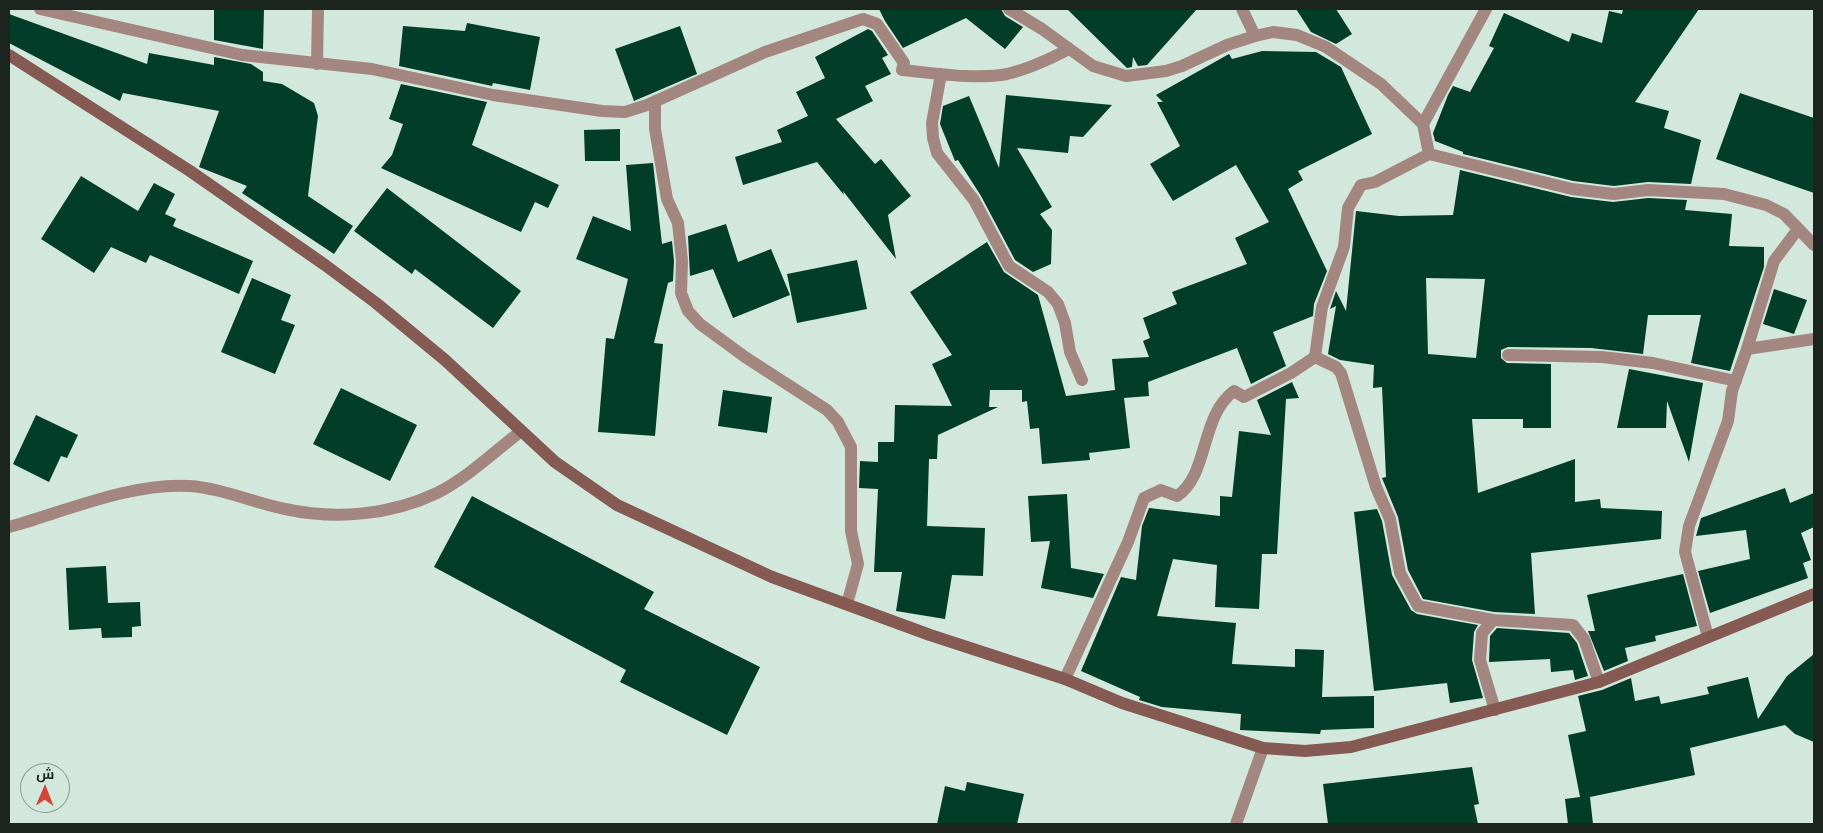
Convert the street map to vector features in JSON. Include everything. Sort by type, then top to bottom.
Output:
[{"type":"street","points":[[40,9],[242,54],[372,69],[493,95],[602,112],[625,112],[655,101],[765,52],[863,19],[877,24],[899,59],[904,63],[902,70],[941,74],[1007,74],[1069,50]]},
{"type":"street","points":[[317,64],[318,9]]},
{"type":"street","points":[[1009,9],[1042,29],[1093,66],[1126,76],[1166,71],[1182,66],[1227,45],[1255,36],[1273,32],[1297,35],[1326,46],[1381,84],[1423,124],[1429,154]]},
{"type":"street","points":[[1242,9],[1255,36]]},
{"type":"street","points":[[1423,124],[1486,9]]},
{"type":"street","points":[[9,55],[190,171],[347,281],[445,360],[520,432],[555,462],[617,505],[772,577],[1065,680],[1122,703],[1262,748],[1304,751],[1351,747],[1599,682],[1814,594]]},
{"type":"street","points":[[941,74],[932,122],[933,138],[938,153],[974,200],[1009,266],[1048,292],[1058,304],[1065,323],[1070,352],[1082,380]]},
{"type":"street","points":[[655,101],[656,129],[667,199],[678,223],[682,261],[681,293],[688,311],[700,324],[745,357],[827,410],[838,422],[851,447],[851,531],[858,564],[847,604]]},
{"type":"street","points":[[1065,680],[1128,542],[1144,498],[1161,490],[1177,496],[1185,491],[1217,408],[1223,399],[1234,391],[1244,397],[1291,373],[1314,357],[1322,307],[1344,247],[1348,208],[1361,185],[1375,182],[1429,154],[1572,189],[1614,194],[1648,190],[1724,194],[1766,205],[1784,214],[1814,245]]},
{"type":"street","points":[[1708,637],[1685,552],[1689,526],[1728,421],[1732,391],[1774,261],[1798,229]]},
{"type":"street","points":[[1747,349],[1814,339]]},
{"type":"street","points":[[1508,355],[1602,358],[1653,362],[1736,381]]},
{"type":"street","points":[[1314,357],[1336,367],[1341,374],[1374,478],[1390,520],[1400,574],[1418,606],[1493,620],[1573,624],[1584,640],[1599,682]]},
{"type":"street","points":[[9,527],[115,496],[157,486],[190,486],[225,493],[252,502],[318,515],[378,512],[406,505],[438,492],[520,432]]},
{"type":"street","points":[[1493,620],[1482,633],[1480,660],[1495,710]]},
{"type":"street","points":[[1236,824],[1262,748]]},
{"type":"building","points":[[214,9],[264,9],[263,49],[214,40]]},
{"type":"building","points":[[879,9],[1001,9],[1005,16],[1023,27],[1005,49],[966,18],[903,48]]},
{"type":"building","points":[[1067,9],[1197,9],[1147,65],[1138,66],[1133,57],[1132,67],[1127,68]]},
{"type":"building","points":[[1296,9],[1336,9],[1352,34],[1336,44],[1311,32]]},
{"type":"building","points":[[1623,9],[1699,9],[1635,102],[1669,111],[1664,128],[1701,140],[1691,184],[1648,182],[1614,186],[1573,181],[1463,154],[1463,152],[1435,141],[1433,133],[1448,95],[1453,86],[1470,92],[1494,48],[1489,46],[1504,13],[1569,42],[1572,33],[1602,43],[1609,11],[1622,14]]},
{"type":"building","points":[[9,14],[147,64],[149,53],[214,65],[214,57],[251,64],[263,72],[263,81],[282,84],[314,103],[318,116],[308,196],[353,226],[334,254],[242,193],[247,186],[199,167],[219,111],[123,93],[120,101],[9,43]]},
{"type":"building","points":[[467,23],[540,37],[530,90],[493,83],[492,86],[399,66],[403,26],[465,31]]},
{"type":"building","points":[[680,26],[697,74],[634,101],[615,49]]},
{"type":"building","points":[[868,29],[872,31],[888,55],[882,58],[891,74],[865,86],[873,101],[836,119],[875,164],[881,159],[911,196],[888,215],[896,259],[843,191],[844,195],[817,162],[743,185],[735,157],[782,142],[777,130],[808,116],[796,92],[825,78],[815,57]]},
{"type":"building","points":[[1262,51],[1316,52],[1341,67],[1372,134],[1298,171],[1303,180],[1288,189],[1327,271],[1314,304],[1313,316],[1273,332],[1286,366],[1251,384],[1237,348],[1148,382],[1149,396],[1124,398],[1130,448],[1089,453],[1090,460],[1042,464],[1039,428],[1030,429],[1027,401],[1022,402],[1022,390],[990,390],[989,407],[998,407],[938,435],[937,459],[929,459],[927,526],[985,528],[983,576],[952,575],[945,619],[896,611],[902,572],[874,572],[878,489],[859,488],[860,461],[878,462],[878,442],[894,442],[895,405],[952,406],[932,364],[952,355],[910,292],[987,242],[1004,272],[1038,295],[1066,396],[1115,390],[1112,359],[1149,357],[1143,341],[1150,338],[1143,318],[1177,304],[1172,292],[1247,264],[1235,238],[1269,222],[1236,165],[1173,201],[1150,164],[1180,146],[1157,102],[1163,102],[1156,95],[1229,54],[1232,59]]},
{"type":"building","points":[[401,84],[487,102],[472,145],[559,185],[548,208],[535,202],[521,232],[381,168],[392,155],[403,124],[389,119]]},
{"type":"building","points":[[1740,93],[1814,118],[1814,193],[1716,159]]},
{"type":"building","points":[[1006,95],[1112,105],[1083,137],[1070,136],[1068,153],[1017,148],[1052,207],[1040,214],[1052,230],[1051,264],[1033,272],[1015,260],[981,196],[958,160],[955,161],[940,124],[943,106],[969,96],[999,168]]},
{"type":"building","points":[[620,129],[620,161],[585,161],[584,130]]},
{"type":"building","points":[[653,163],[662,244],[672,241],[674,261],[673,281],[668,283],[654,343],[663,344],[655,436],[598,432],[606,338],[614,339],[628,279],[576,259],[593,216],[631,231],[626,165]]},
{"type":"building","points":[[1460,170],[1571,197],[1613,202],[1648,198],[1687,200],[1685,210],[1732,214],[1729,246],[1764,247],[1764,267],[1730,371],[1691,363],[1701,315],[1648,315],[1643,354],[1591,348],[1508,347],[1501,350],[1501,358],[1507,363],[1551,364],[1551,428],[1523,428],[1523,419],[1472,419],[1478,493],[1575,459],[1575,502],[1600,499],[1601,508],[1662,511],[1661,539],[1531,553],[1535,614],[1494,612],[1423,599],[1408,570],[1398,517],[1382,478],[1386,477],[1382,387],[1373,388],[1374,365],[1340,360],[1328,354],[1336,306],[1330,309],[1336,291],[1346,311],[1356,211],[1399,216],[1453,215]],"holes":[[[1426,278],[1485,279],[1476,358],[1428,354]]]},
{"type":"building","points":[[81,176],[138,211],[154,183],[175,194],[165,214],[176,219],[173,226],[253,261],[239,294],[150,255],[146,263],[111,247],[94,273],[41,239]]},
{"type":"building","points":[[387,188],[521,291],[493,328],[415,269],[412,274],[354,231]]},
{"type":"building","points":[[726,224],[738,262],[771,249],[790,295],[733,318],[713,269],[690,276],[688,236]]},
{"type":"building","points":[[857,260],[867,309],[797,323],[787,274]]},
{"type":"building","points":[[252,278],[291,295],[281,320],[295,325],[275,374],[221,352]]},
{"type":"building","points":[[1774,289],[1807,300],[1794,334],[1763,324]]},
{"type":"building","points":[[1629,369],[1703,383],[1689,462],[1667,401],[1666,428],[1617,428]]},
{"type":"building","points":[[1292,382],[1299,398],[1286,399],[1277,554],[1262,554],[1259,609],[1215,607],[1217,565],[1173,559],[1157,616],[1236,623],[1232,664],[1295,667],[1295,649],[1324,650],[1322,697],[1374,696],[1374,728],[1321,730],[1320,734],[1240,730],[1241,714],[1162,707],[1139,700],[1140,697],[1081,671],[1121,577],[1136,580],[1142,526],[1149,508],[1220,516],[1220,496],[1232,497],[1239,431],[1271,435],[1257,400]]},
{"type":"building","points":[[341,388],[417,425],[390,481],[313,444]]},
{"type":"building","points":[[723,390],[772,397],[767,433],[718,426]]},
{"type":"building","points":[[36,415],[78,435],[67,458],[61,456],[49,482],[13,464]]},
{"type":"building","points":[[1785,488],[1790,503],[1814,493],[1814,527],[1801,533],[1811,560],[1803,563],[1808,578],[1710,613],[1698,571],[1750,559],[1746,530],[1696,536],[1701,518]]},
{"type":"building","points":[[1067,494],[1071,568],[1104,574],[1093,598],[1041,588],[1050,541],[1031,542],[1028,496]]},
{"type":"building","points":[[472,496],[654,592],[644,609],[760,667],[727,735],[620,682],[626,670],[434,567]]},
{"type":"building","points":[[1377,509],[1382,521],[1392,575],[1411,610],[1417,614],[1478,625],[1474,632],[1472,660],[1483,698],[1450,703],[1447,683],[1374,691],[1354,512]]},
{"type":"building","points":[[106,566],[108,603],[140,602],[141,626],[132,627],[132,637],[102,638],[101,628],[69,630],[66,568]]},
{"type":"building","points":[[1683,574],[1697,626],[1655,636],[1656,641],[1625,648],[1628,661],[1604,671],[1588,631],[1595,631],[1587,595]]},
{"type":"building","points":[[1497,628],[1569,633],[1577,643],[1588,676],[1575,680],[1573,670],[1551,672],[1550,659],[1489,662],[1490,636]]},
{"type":"building","points":[[1814,654],[1814,742],[1795,734],[1785,725],[1690,748],[1695,775],[1590,797],[1593,824],[1568,824],[1565,799],[1580,797],[1568,735],[1586,731],[1578,696],[1602,690],[1631,678],[1635,701],[1659,696],[1661,704],[1709,694],[1707,687],[1748,677],[1758,719],[1787,676]]},
{"type":"building","points":[[1472,767],[1479,804],[1474,805],[1478,824],[1328,824],[1323,784]]},
{"type":"building","points":[[967,782],[1024,794],[1017,824],[937,824],[945,786],[965,791]]}]
